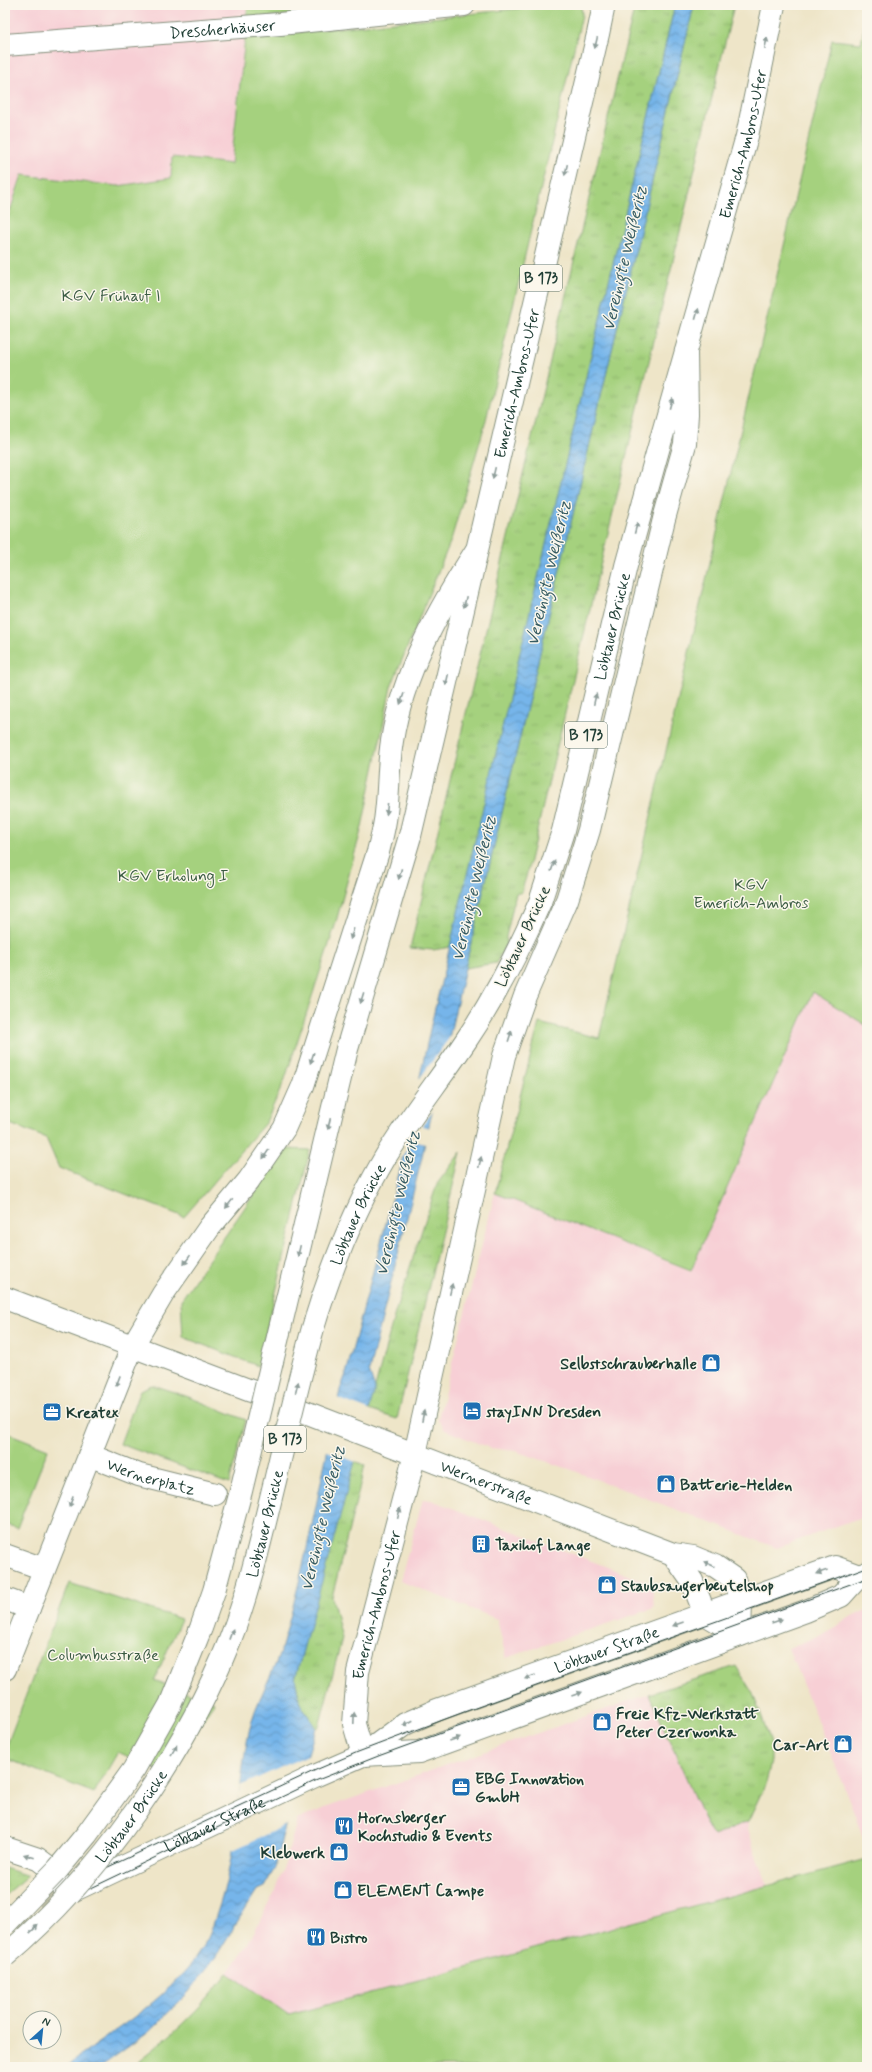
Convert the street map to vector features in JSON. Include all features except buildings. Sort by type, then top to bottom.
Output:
[{"type":"main road","name":"Drescherhäuser","points":[[5,45],[280,24],[464,5]]},
{"type":"main road","name":"Emerich-Ambros-Ufer","points":[[476,550],[604,5]]},
{"type":"main road","name":"Emerich-Ambros-Ufer","points":[[363,1755],[354,1724],[358,1672],[415,1454],[504,1056],[525,996],[570,894],[598,797],[663,526],[685,444],[687,400],[686,352],[747,136],[774,5]]},
{"type":"main road","name":"Löbtauer Brücke","points":[[5,1956],[75,1888],[107,1849],[163,1768],[214,1676],[242,1605],[257,1553],[313,1328],[324,1291],[347,1232],[387,1155],[489,1005],[509,969],[540,902],[563,831],[626,566],[686,352]]},
{"type":"main road","name":"Löbtauer Brücke","points":[[5,1924],[58,1869],[87,1834],[134,1769],[170,1705],[201,1628],[218,1577],[241,1491],[348,1049],[410,836],[476,550]]},
{"type":"main road","points":[[5,1669],[133,1345],[163,1294],[197,1246],[249,1180],[284,1129],[300,1093],[378,852],[386,816],[392,741],[398,710],[439,611],[476,550]]},
{"type":"main road","points":[[5,1298],[133,1345],[251,1391]]},
{"type":"main road","name":"Wernerstraße","points":[[300,1410],[673,1554],[693,1557],[715,1566],[734,1579],[741,1602],[740,1635]]},
{"type":"main road","name":"Wernerplatz","points":[[89,1456],[139,1475],[215,1494]]},
{"type":"main road","points":[[673,1554],[692,1581],[705,1614],[740,1635]]},
{"type":"main road","points":[[5,1555],[44,1570]]},
{"type":"main road","name":"Löbtauer Straße","points":[[5,1848],[38,1859],[50,1868],[67,1894],[316,1775],[363,1755],[405,1724],[835,1567],[863,1574]]},
{"type":"main road","name":"Löbtauer Straße","points":[[363,1755],[419,1752],[740,1635],[841,1596],[863,1574]]},
{"type":"main road","points":[[5,1599],[29,1608]]},
{"type":"shaded area","points":[[5,5],[248,5],[231,164],[172,157],[171,178],[118,186],[23,176],[5,226]]},
{"type":"shaded area","points":[[813,992],[867,1026],[867,1515],[777,1548],[572,1470],[515,1451],[490,1448],[445,1430],[438,1419],[495,1193],[691,1271]]},
{"type":"shaded area","points":[[423,1499],[431,1500],[652,1584],[654,1608],[506,1658],[497,1619],[400,1581]]},
{"type":"shaded area","points":[[867,1610],[867,1849],[850,1802],[788,1648],[830,1631],[852,1616]]},
{"type":"shaded area","points":[[649,1694],[710,1833],[713,1836],[748,1821],[748,1828],[754,1850],[768,1885],[289,2015],[228,1973],[248,1944],[274,1893],[285,1864],[297,1820],[325,1808]]},
{"type":"green space","points":[[248,5],[388,5],[246,19]]},
{"type":"green space","name":"KGV Erholung I","points":[[552,5],[581,5],[582,15],[485,424],[451,540],[391,687],[362,827],[334,929],[285,1079],[266,1122],[184,1217],[59,1168],[46,1138],[5,1122],[5,226],[22,175],[118,186],[171,178],[172,157],[231,164],[245,38]]},
{"type":"green space","points":[[635,5],[675,5],[450,947],[433,950],[410,948]]},
{"type":"green space","points":[[694,5],[734,5],[526,877],[521,893],[516,893],[506,937],[506,944],[496,963],[465,968]]},
{"type":"green space","name":"KGV Emerich-Ambros","points":[[867,11],[867,1026],[813,992],[691,1270],[495,1193],[539,1023],[599,1038],[832,40],[861,43]]},
{"type":"green space","points":[[285,1149],[310,1150],[258,1366],[183,1337],[181,1300]]},
{"type":"green space","points":[[461,1152],[397,1419],[369,1410],[395,1313],[437,1184]]},
{"type":"green space","points":[[152,1385],[186,1396],[246,1420],[229,1484],[120,1444],[140,1390]]},
{"type":"green space","points":[[5,1432],[48,1449],[17,1528],[5,1524]]},
{"type":"green space","points":[[354,1461],[365,1465],[332,1597],[342,1638],[319,1727],[316,1728],[301,1705],[295,1679]]},
{"type":"green space","name":"Columbusstraße","points":[[69,1583],[181,1619],[154,1681],[214,1702],[169,1775],[118,1752],[94,1793],[5,1758],[5,1750]]},
{"type":"green space","points":[[736,1666],[753,1694],[771,1743],[771,1761],[766,1783],[748,1821],[713,1836],[710,1833],[649,1694]]},
{"type":"green space","points":[[867,1859],[867,2064],[854,2067],[131,2067],[158,2046],[195,2012],[228,1973],[289,2015]]},
{"type":"green space","points":[[5,1868],[28,1876],[5,1895]]},
{"type":"water","name":"Vereinigte Weißeritz","points":[[675,5],[694,5],[465,968],[420,1165],[369,1371],[375,1389],[295,1679],[301,1705],[316,1728],[282,1837],[275,1868],[264,1887],[257,1890],[213,1961],[188,1993],[149,2032],[100,2067],[65,2067],[144,2010],[180,1977],[195,1959],[208,1938],[224,1891],[233,1846],[241,1777],[249,1732],[255,1710],[283,1643],[300,1580],[340,1390],[346,1374],[400,1170],[431,1025]]},
{"type":"pier","points":[[452,1034],[436,1106],[422,1126],[431,1128],[427,1144],[412,1141],[400,1160],[417,1082]]},
{"type":"pier","points":[[337,1398],[371,1411],[356,1462],[325,1450]]},
{"type":"pier","points":[[310,1754],[288,1824],[231,1851],[240,1786]]},
{"type":"tunnel","points":[[251,1391],[300,1410]]},
{"type":"tunnel","points":[[10,1920],[67,1894]]},
{"type":"tram line","points":[[106,1868],[318,1769],[358,1752],[464,1712],[867,1567]]},
{"type":"tram line","points":[[87,1890],[315,1781],[381,1755],[867,1578]]},
{"type":"place","name":"Selbstschrauberhalle","points":[[711,1363]]},
{"type":"place","name":"stayINN Dresden","points":[[472,1411]]},
{"type":"place","name":"Kreatex","points":[[52,1412]]},
{"type":"place","name":"Batterie-Helden","points":[[666,1484]]},
{"type":"place","name":"Taxihof Lange","points":[[481,1544]]},
{"type":"place","name":"Staubsaugerbeutelshop","points":[[607,1585]]},
{"type":"place","name":"Freie Kfz-Werkstatt Peter Czerwonka","points":[[602,1722]]},
{"type":"place","name":"Car-Art","points":[[843,1744]]},
{"type":"place","name":"EBG Innovation GmbH","points":[[461,1787]]},
{"type":"place","name":"Hornsberger Kochstudio & Events","points":[[344,1826]]},
{"type":"place","name":"Klebwerk","points":[[339,1852]]},
{"type":"place","name":"ELEMENT Campe","points":[[343,1890]]},
{"type":"place","name":"Bistro","points":[[316,1937]]},
{"type":"park label","name":"KGV Frühauf I","points":[[111,295]]}]
